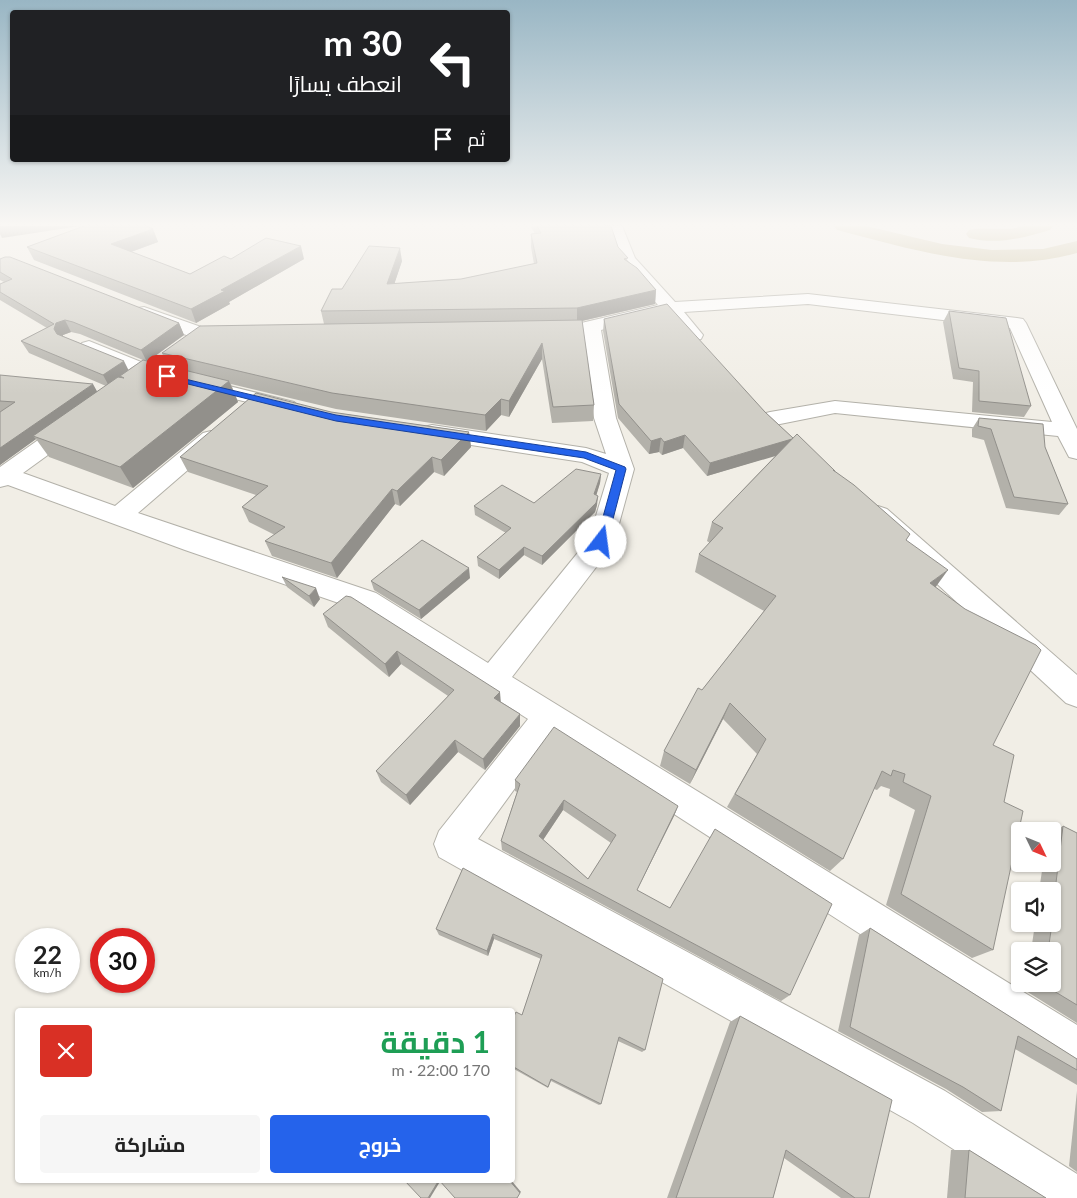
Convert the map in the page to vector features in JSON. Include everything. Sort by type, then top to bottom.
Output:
[{"type":"street","points":[[647,282],[710,353]]},
{"type":"street","points":[[528,331],[577,330],[670,308],[808,299],[1017,323],[1077,452]]},
{"type":"street","points":[[129,306],[187,345]]},
{"type":"street","points":[[492,680],[601,542],[622,469],[605,418],[591,327]]},
{"type":"street","points":[[141,378],[187,345],[251,334]]},
{"type":"street","points":[[72,340],[141,378],[258,398],[310,412]]},
{"type":"street","points":[[119,516],[258,398]]},
{"type":"street","points":[[792,439],[763,412],[835,407],[1067,430]]},
{"type":"street","points":[[3,477],[85,418]]},
{"type":"street","points":[[413,430],[586,456],[622,469]]},
{"type":"street","points":[[3,477],[366,601],[1077,1049]]},
{"type":"street","points":[[864,503],[1077,694]]},
{"type":"street","points":[[549,716],[452,844],[929,1108],[1072,1198]]},
{"type":"building","points":[[5,282],[74,282],[179,323],[141,350],[73,322],[65,320],[56,323],[54,329],[57,334],[124,361],[103,375],[21,341],[54,324],[0,292],[0,284]]},
{"type":"building","points":[[119,282],[236,282],[221,290],[225,291],[191,309]]},
{"type":"building","points":[[346,282],[388,282],[387,284],[418,282],[649,282],[656,290],[577,308],[321,311],[332,289],[342,289]]},
{"type":"building","points":[[667,304],[792,439],[710,463],[685,435],[664,442],[661,438],[651,441],[619,404],[604,319]]},
{"type":"building","points":[[949,311],[1006,318],[1031,406],[979,401],[979,371],[959,368]]},
{"type":"building","points":[[582,320],[594,405],[553,407],[542,343],[509,401],[501,399],[485,415],[332,393],[162,353],[200,326]]},
{"type":"building","points":[[143,360],[229,381],[120,467],[33,436],[118,377],[124,378],[120,376]]},
{"type":"building","points":[[0,375],[93,384],[0,448],[0,412],[15,402],[0,401]]},
{"type":"building","points":[[256,393],[331,412],[469,432],[441,460],[432,457],[397,491],[392,489],[331,563],[265,541],[285,527],[242,507],[268,486],[180,457]]},
{"type":"building","points":[[979,418],[1043,424],[1045,447],[1068,504],[1014,497],[991,429],[978,426]]},
{"type":"building","points":[[797,434],[835,471],[833,470],[854,485],[910,534],[906,540],[948,570],[930,583],[965,609],[1036,645],[1041,650],[993,745],[1014,755],[1004,802],[1023,811],[1021,822],[1011,822],[1011,867],[993,950],[901,894],[931,796],[903,782],[905,774],[893,770],[891,776],[882,771],[843,859],[735,794],[766,739],[730,703],[696,770],[664,751],[698,688],[702,690],[776,596],[699,554],[723,528],[712,522]]},
{"type":"building","points":[[576,469],[601,474],[594,494],[598,496],[596,503],[542,556],[524,547],[499,570],[477,557],[511,528],[474,506],[502,485],[534,503]]},
{"type":"building","points":[[422,540],[469,568],[419,610],[371,581]]},
{"type":"building","points":[[282,577],[316,588],[309,596]]},
{"type":"building","points":[[346,596],[351,597],[500,692],[494,698],[520,714],[483,759],[455,740],[406,795],[376,771],[454,690],[397,651],[385,664],[323,614]]},
{"type":"building","points":[[554,727],[678,806],[637,890],[670,908],[715,829],[832,904],[790,995],[501,841],[520,784],[515,780]],"holes":[[[564,800],[616,835],[588,879],[539,836]]]},
{"type":"building","points":[[1063,826],[1077,833],[1077,1005],[1056,992],[1061,992],[1061,942],[1049,942],[1051,932],[1061,932],[1061,882],[1056,882],[1057,872],[1061,872]]},
{"type":"building","points":[[463,868],[663,979],[645,1050],[619,1037],[601,1104],[551,1079],[548,1087],[515,1068],[515,1014],[516,1012],[522,1015],[542,955],[493,934],[487,951],[436,929]]},
{"type":"building","points":[[870,928],[1077,1059],[1077,1070],[1018,1036],[1001,1111],[963,1087],[850,1027]]},
{"type":"building","points":[[740,1016],[892,1100],[869,1198],[855,1198],[786,1150],[773,1198],[676,1198]]},
{"type":"building","points":[[969,1150],[1046,1198],[965,1198]]},
{"type":"building","points":[[407,1183],[437,1183],[428,1198],[421,1198]]},
{"type":"building","points":[[442,1183],[512,1183],[520,1193],[517,1198],[455,1198]]},
{"type":"route","points":[[167,376],[336,418],[586,456],[622,469],[601,542]]}]
